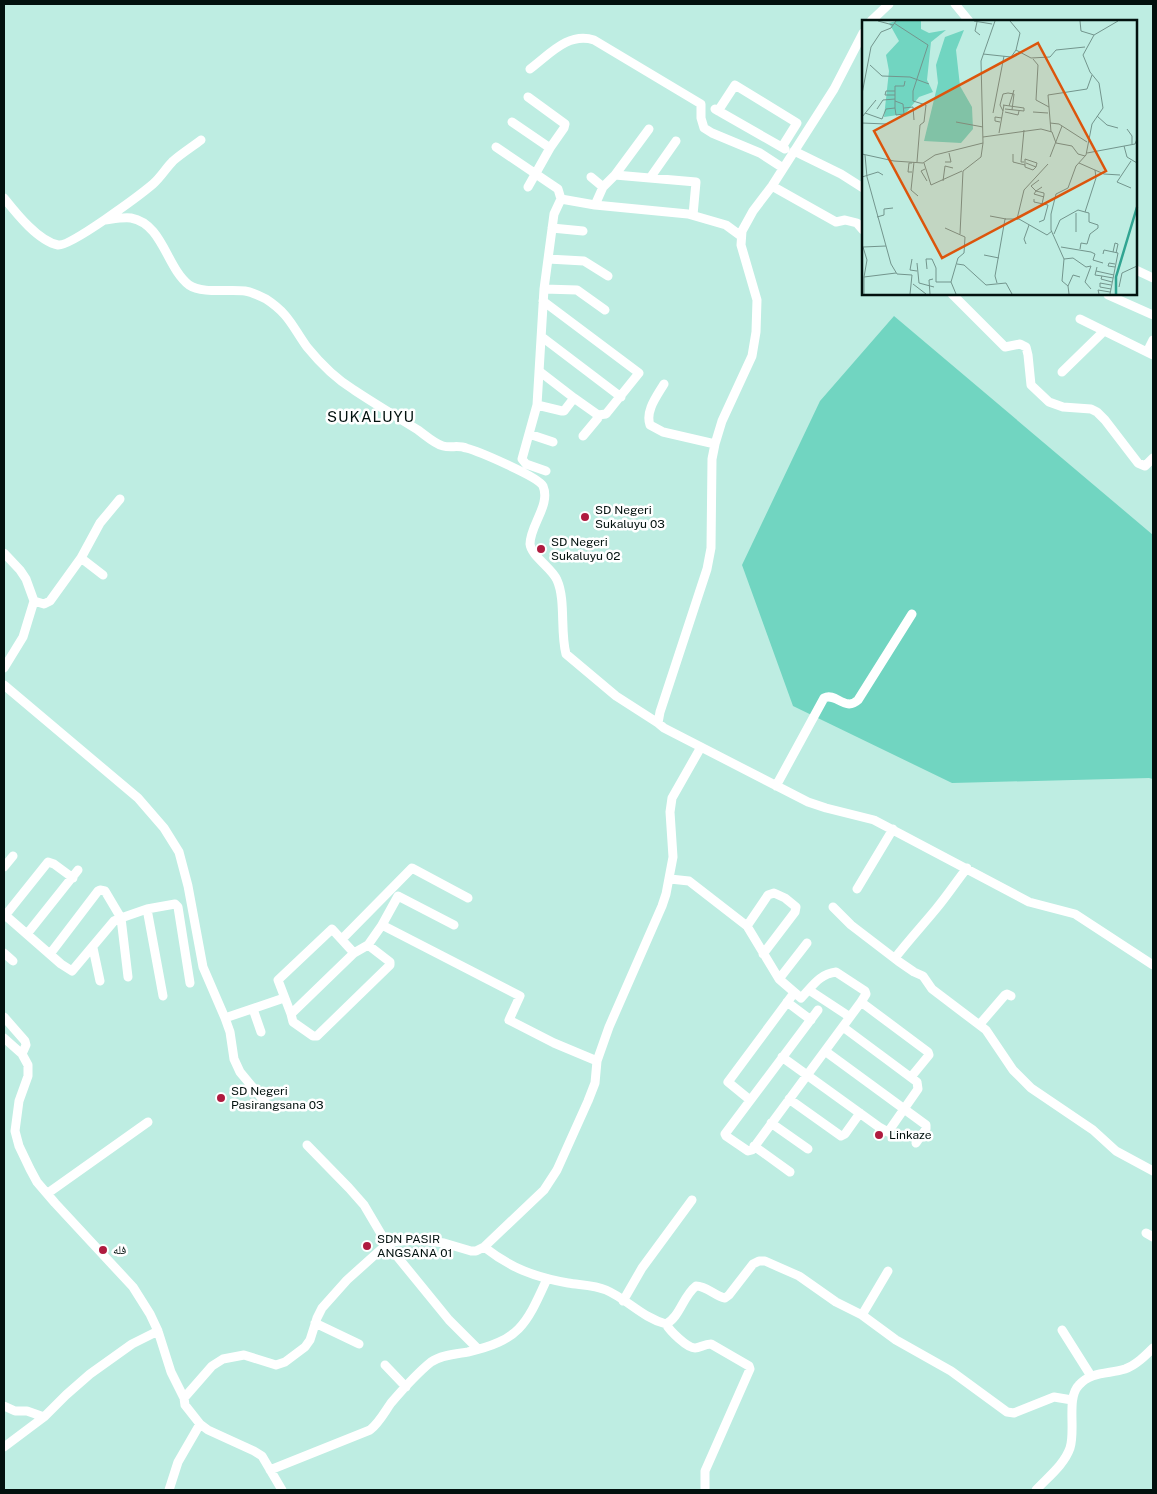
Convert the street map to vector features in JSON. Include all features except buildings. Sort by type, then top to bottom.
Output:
[{"type":"street","points":[[872,20],[889,4]]},
{"type":"street","points":[[954,4],[968,20]]},
{"type":"street","points":[[658,723],[708,569],[711,548],[712,459],[715,444],[722,421],[752,356],[756,332],[757,300],[741,245],[741,236],[749,218],[772,186],[846,69],[862,35]]},
{"type":"street","points":[[530,69],[567,41],[584,36],[594,40],[701,104],[701,118],[704,128],[760,153],[783,168]]},
{"type":"street","points":[[782,147],[797,123],[735,85],[716,110],[782,147],[841,174],[862,187]]},
{"type":"street","points":[[528,96],[565,124],[528,187]]},
{"type":"street","points":[[512,122],[550,148]]},
{"type":"street","points":[[595,205],[603,187],[615,175],[649,129]]},
{"type":"street","points":[[4,198],[30,228],[56,245],[62,245],[72,241],[105,220],[154,183],[174,161],[201,140]]},
{"type":"street","points":[[650,178],[676,141]]},
{"type":"street","points":[[496,147],[558,189],[561,199],[554,214],[544,289],[537,405],[522,459],[523,462],[546,471]]},
{"type":"street","points":[[615,175],[696,182],[693,215]]},
{"type":"street","points":[[591,177],[603,187]]},
{"type":"street","points":[[772,186],[836,222],[845,220],[857,223],[862,229]]},
{"type":"street","points":[[561,199],[595,205],[693,215],[726,225],[741,236]]},
{"type":"street","points":[[105,220],[131,218],[154,231],[178,272],[189,284],[197,289],[246,291],[264,298],[282,310],[309,349],[326,368],[352,389],[443,446],[464,447],[508,465],[539,481],[543,486],[544,496],[540,514],[531,538],[531,547],[558,582],[566,654],[616,696],[664,728],[817,806],[861,816],[893,829],[1029,902],[1075,914],[1153,965]]},
{"type":"street","points":[[552,228],[583,230]]},
{"type":"street","points":[[548,259],[584,261],[608,276]]},
{"type":"street","points":[[1137,270],[1153,278]]},
{"type":"street","points":[[544,289],[577,290],[605,310]]},
{"type":"street","points":[[953,295],[1005,347],[1020,344],[1026,347],[1031,385],[1049,402],[1063,407],[1091,409],[1105,420],[1138,463],[1145,466],[1153,458]]},
{"type":"street","points":[[1108,295],[1153,315]]},
{"type":"street","points":[[539,371],[598,415],[606,414],[639,373],[543,301]]},
{"type":"street","points":[[1080,319],[1150,353],[1153,340]]},
{"type":"street","points":[[1062,372],[1104,330]]},
{"type":"street","points":[[542,337],[621,397]]},
{"type":"street","points":[[664,384],[649,411],[648,420],[650,425],[663,432],[715,444]]},
{"type":"street","points":[[537,405],[564,411],[574,398]]},
{"type":"street","points":[[583,436],[598,418],[598,415]]},
{"type":"street","points":[[529,434],[553,442]]},
{"type":"street","points":[[34,601],[44,604],[48,603],[81,558],[97,528],[120,499]]},
{"type":"street","points":[[4,553],[26,579],[34,601],[23,637],[4,668]]},
{"type":"street","points":[[81,558],[103,575]]},
{"type":"street","points":[[776,786],[824,698],[828,696],[849,704],[855,703],[912,614]]},
{"type":"street","points":[[4,685],[138,798],[151,811],[173,841],[184,867],[203,967],[225,1018],[237,1066],[265,1102]]},
{"type":"street","points":[[184,1398],[212,1366],[224,1359],[244,1355],[272,1364],[285,1362],[308,1343],[322,1308],[338,1290],[387,1244],[399,1241],[420,1240],[476,1251],[484,1247],[537,1198],[550,1181],[588,1101],[594,1083],[597,1060],[613,1016],[662,906],[670,879],[674,847],[670,806],[675,790],[701,747]]},
{"type":"street","points":[[857,889],[893,829]]},
{"type":"street","points":[[4,867],[13,856]]},
{"type":"street","points":[[72,878],[54,864],[48,862],[4,916],[72,971],[114,922],[147,910],[175,904],[178,907],[190,983]]},
{"type":"street","points":[[342,939],[412,868],[468,898]]},
{"type":"street","points":[[895,958],[909,938],[920,929],[936,910],[967,868]]},
{"type":"street","points":[[27,934],[78,870]]},
{"type":"street","points":[[670,879],[689,881],[747,926],[779,979],[801,998],[821,976],[836,972],[865,991],[866,994],[754,1146],[748,1151],[725,1135],[818,1010]]},
{"type":"street","points":[[291,1014],[354,953],[368,945],[398,896],[398,882]]},
{"type":"street","points":[[50,954],[100,890],[105,891],[121,918],[128,977]]},
{"type":"street","points":[[747,926],[768,895],[774,893],[780,895],[796,907],[795,912],[763,954]]},
{"type":"street","points":[[398,896],[454,925]]},
{"type":"street","points":[[833,907],[851,926],[914,972],[923,976],[932,989],[980,1024],[1013,1070],[1031,1088],[1093,1130],[1116,1150],[1153,1170]]},
{"type":"street","points":[[147,910],[163,996]]},
{"type":"street","points":[[382,925],[520,996],[509,1020],[554,1043],[597,1060]]},
{"type":"street","points":[[354,953],[332,929],[278,980],[293,1022],[313,1036],[317,1036],[389,968],[390,962],[368,945]]},
{"type":"street","points":[[779,979],[807,943]]},
{"type":"street","points":[[93,948],[100,981]]},
{"type":"street","points":[[4,953],[13,961]]},
{"type":"street","points":[[810,990],[850,1017]]},
{"type":"street","points":[[750,1100],[728,1082],[794,993]]},
{"type":"street","points":[[980,1024],[1005,995],[1011,996]]},
{"type":"street","points":[[225,1018],[284,998]]},
{"type":"street","points":[[787,1002],[811,1020]]},
{"type":"street","points":[[861,1002],[928,1052],[928,1055],[911,1077]]},
{"type":"street","points":[[253,1009],[261,1032]]},
{"type":"street","points":[[4,1017],[25,1041],[26,1046],[22,1054]]},
{"type":"street","points":[[782,1057],[887,1132],[918,1089],[917,1082],[842,1027]]},
{"type":"street","points":[[4,1038],[22,1054],[29,1071],[15,1125],[16,1136],[24,1157],[37,1182],[133,1287],[158,1331],[171,1372],[184,1398],[185,1405],[200,1424],[208,1430],[254,1451],[266,1461],[282,1490]]},
{"type":"street","points":[[825,1050],[926,1125],[926,1129],[916,1143]]},
{"type":"street","points":[[789,1099],[841,1136],[845,1134],[860,1113]]},
{"type":"street","points":[[48,1193],[148,1122]]},
{"type":"street","points":[[771,1123],[808,1149]]},
{"type":"street","points":[[307,1145],[364,1205],[387,1244],[450,1320],[478,1349]]},
{"type":"street","points":[[754,1146],[790,1172]]},
{"type":"street","points":[[623,1301],[642,1268],[692,1200]]},
{"type":"street","points":[[484,1247],[515,1268],[548,1279],[601,1288],[650,1317],[666,1324],[669,1330],[691,1347],[696,1348],[711,1344],[746,1364],[750,1369],[706,1471],[705,1490]]},
{"type":"street","points":[[666,1324],[673,1318],[686,1296],[696,1286],[701,1286],[725,1298],[753,1264],[762,1260],[799,1276],[836,1302],[862,1315],[896,1340],[958,1376],[1007,1412],[1014,1413],[1054,1397],[1072,1400]]},
{"type":"street","points":[[862,1315],[888,1271]]},
{"type":"street","points":[[270,1470],[370,1430],[406,1386],[435,1360],[478,1349],[508,1338],[523,1325],[533,1310],[548,1279]]},
{"type":"street","points":[[315,1323],[359,1344]]},
{"type":"street","points":[[1062,1330],[1092,1376]]},
{"type":"street","points":[[4,1447],[44,1417],[90,1374],[132,1344],[158,1331]]},
{"type":"street","points":[[1036,1490],[1062,1464],[1069,1452],[1073,1429],[1072,1400],[1078,1385],[1092,1376],[1128,1368],[1153,1348]]},
{"type":"street","points":[[384,1365],[406,1386]]},
{"type":"street","points":[[4,1406],[15,1411],[27,1411],[44,1417]]},
{"type":"street","points":[[170,1490],[178,1462],[200,1424]]},
{"type":"green space","points":[[894,316],[1153,535],[1153,779],[952,783],[793,706],[742,565],[820,401]]},
{"type":"place","name":"SD Negeri Sukaluyu 03","points":[[585,517]]},
{"type":"place","name":"SD Negeri Sukaluyu 02","points":[[541,549]]},
{"type":"place","name":"SD Negeri Pasirangsana 03","points":[[221,1098]]},
{"type":"place","name":"Linkaze","points":[[879,1135]]},
{"type":"place","name":"SDN PASIR ANGSANA 01","points":[[367,1246]]},
{"type":"place","name":"فله","points":[[103,1250]]},
{"type":"district","name":"SUKALUYU","points":[[371,416]]}]
